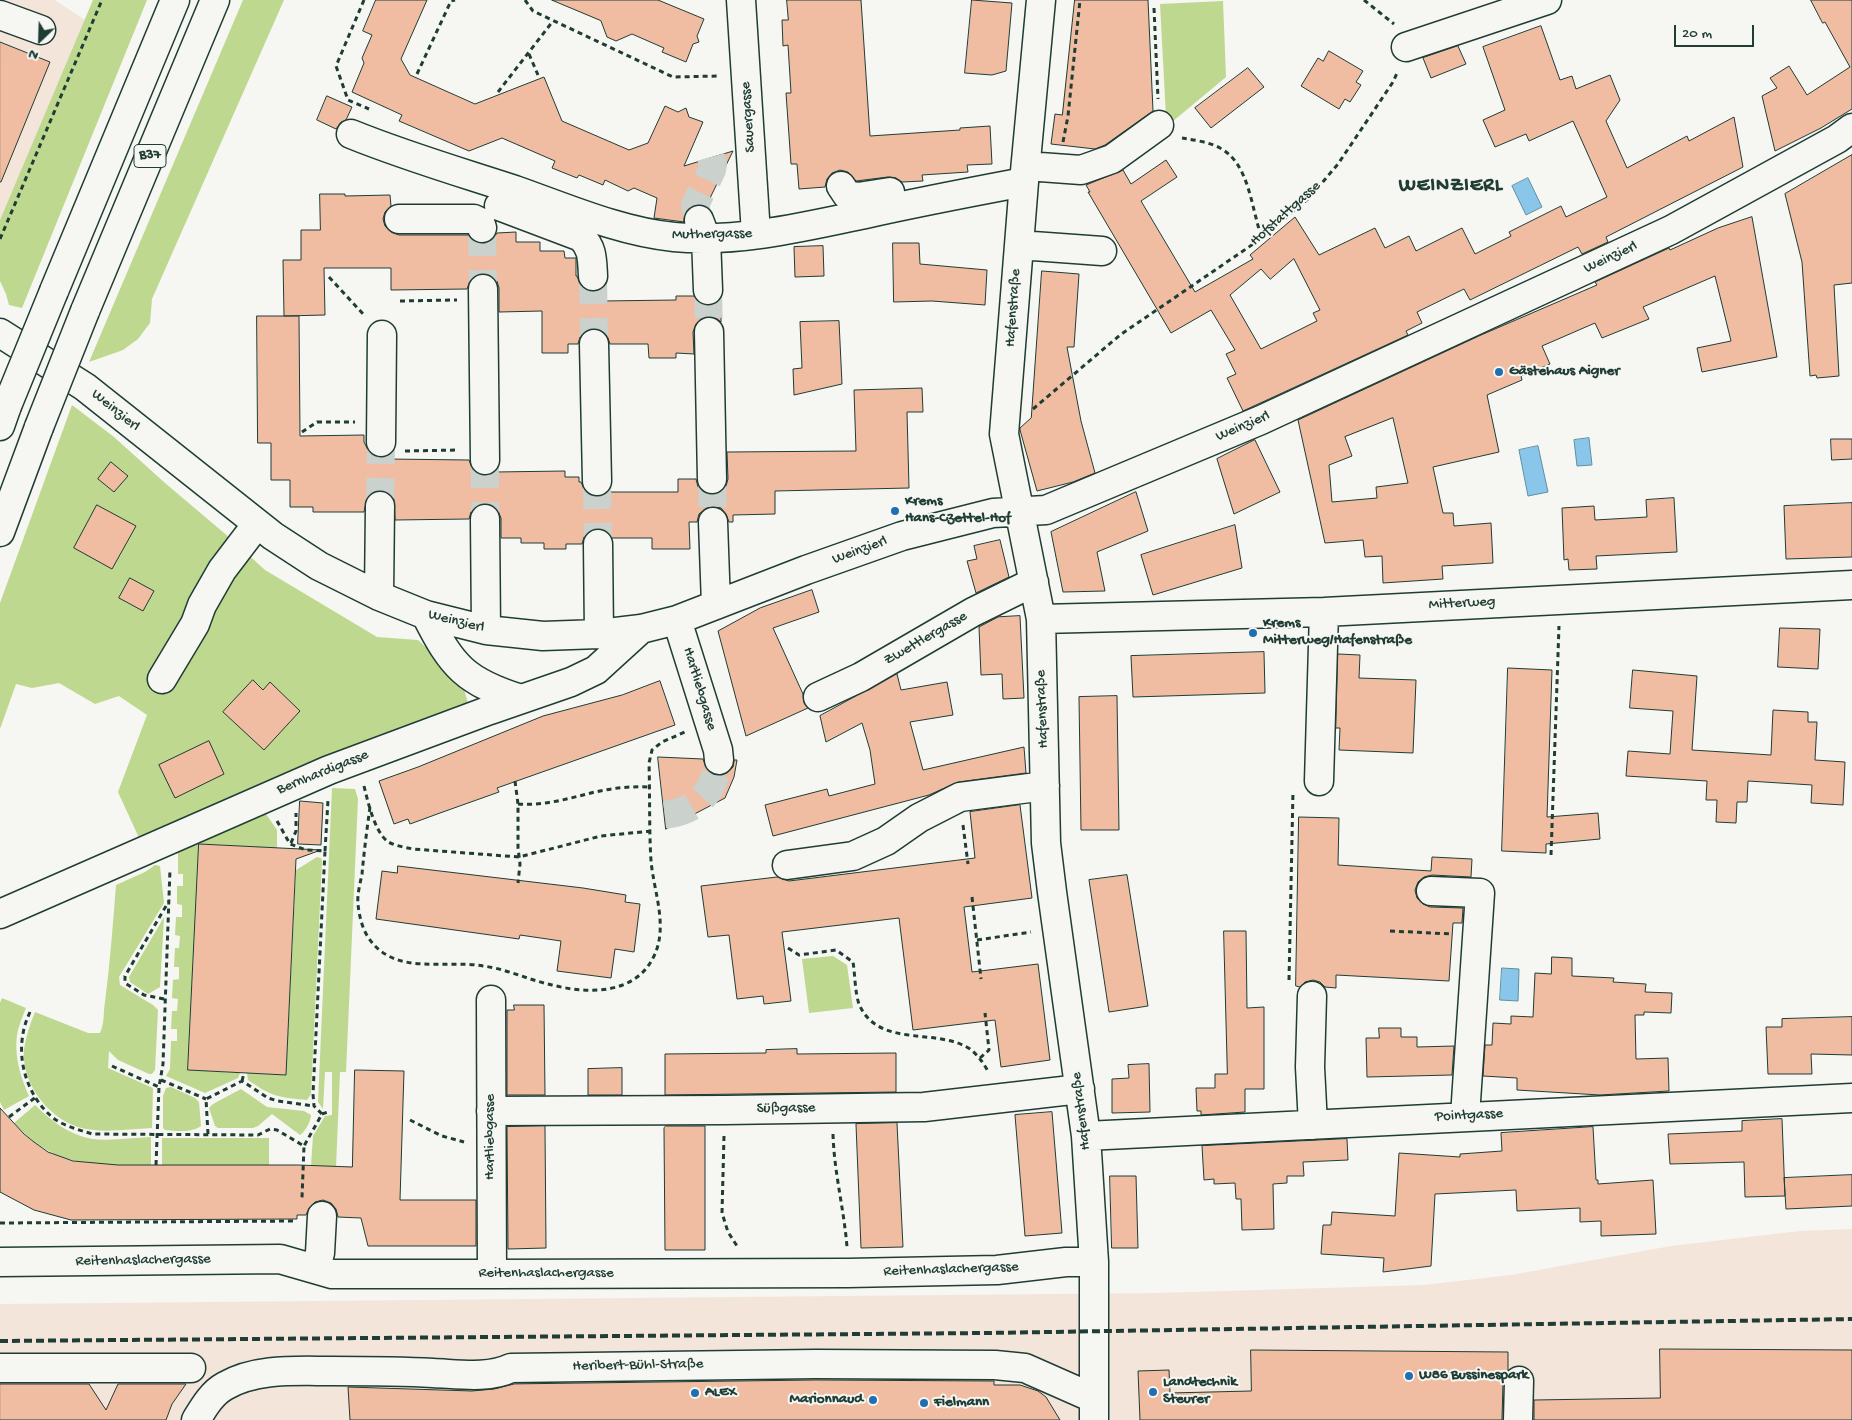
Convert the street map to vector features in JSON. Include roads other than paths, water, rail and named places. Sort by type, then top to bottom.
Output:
[{"type":"street","name":"B37","points":[[4,416],[175,0]]},
{"type":"street","name":"B37","points":[[0,532],[38,427],[215,0]]},
{"type":"street","name":"Sauergasse","points":[[741,0],[756,234]]},
{"type":"street","name":"Hafenstraße","points":[[1041,0],[1004,434],[1041,619],[1046,843],[1086,1136],[1094,1262],[1094,1409]]},
{"type":"street","points":[[1406,47],[1547,0]]},
{"type":"street","points":[[0,14],[41,30]]},
{"type":"street","name":"Weinzierl","points":[[0,333],[85,387],[257,524],[319,566],[379,596],[426,615],[486,630],[543,636],[598,634],[641,629],[677,620],[806,570],[902,536],[993,513],[1046,510],[1261,420],[1671,230],[1837,139],[1852,128]]},
{"type":"street","name":"Muthergasse","points":[[351,134],[390,150],[627,228],[674,237],[702,228],[756,234],[799,228],[941,197],[1025,174],[1076,154],[1112,159],[1153,130]]},
{"type":"street","points":[[841,186],[847,195],[858,197],[902,190],[941,197]]},
{"type":"street","points":[[499,206],[581,236],[589,244],[592,253],[593,276]]},
{"type":"street","points":[[399,219],[474,219],[480,222],[482,228]]},
{"type":"street","points":[[702,228],[708,290]]},
{"type":"street","points":[[1019,244],[1102,251]]},
{"type":"street","points":[[483,294],[484,455]]},
{"type":"street","points":[[709,332],[712,479]]},
{"type":"street","points":[[382,335],[386,438]]},
{"type":"street","points":[[594,344],[597,481]]},
{"type":"street","points":[[379,596],[380,506]]},
{"type":"street","points":[[485,519],[486,630]]},
{"type":"street","points":[[714,522],[716,605]]},
{"type":"street","points":[[162,678],[195,624],[202,604],[222,570],[257,524]]},
{"type":"street","points":[[598,544],[598,634]]},
{"type":"street","name":"Zwettlergasse","points":[[818,697],[861,676],[973,612],[1034,582]]},
{"type":"street","name":"Mitterweg","points":[[1041,619],[1324,612],[1852,585]]},
{"type":"street","points":[[1319,781],[1324,612]]},
{"type":"street","points":[[426,615],[447,654],[464,673],[492,690],[522,699]]},
{"type":"street","name":"Hartliebgasse","points":[[677,620],[718,750],[718,760]]},
{"type":"street","name":"Bernhardigasse","points":[[0,914],[356,759],[571,682],[596,670],[641,629]]},
{"type":"street","points":[[786,865],[853,856],[886,841],[919,818],[960,798],[1045,786]]},
{"type":"street","points":[[1431,891],[1480,893],[1465,1116]]},
{"type":"street","points":[[1312,996],[1310,1067],[1313,1125]]},
{"type":"street","name":"Hartliebgasse","points":[[491,1000],[492,1274]]},
{"type":"street","name":"Süßgasse","points":[[491,1111],[924,1107],[1080,1089]]},
{"type":"street","name":"Pointgasse","points":[[1086,1136],[1852,1098]]},
{"type":"street","points":[[309,1213],[320,1253],[314,1269]]},
{"type":"street","name":"Reitenhaslachergasse","points":[[0,1262],[280,1260],[332,1274],[492,1274],[848,1273],[997,1270],[1066,1262],[1094,1262]]},
{"type":"street","name":"Heribert-Bühl-Straße","points":[[196,1420],[206,1403],[225,1386],[250,1376],[284,1372],[392,1370],[468,1374],[500,1379],[511,1368],[816,1369],[957,1364],[1010,1366],[1025,1368],[1094,1409]]},
{"type":"street","points":[[0,1368],[191,1368]]},
{"type":"street","points":[[1518,1420],[1519,1381]]},
{"type":"water","points":[[1528,178],[1542,207],[1526,215],[1512,186]]},
{"type":"water","points":[[1589,438],[1592,465],[1577,466],[1574,440]]},
{"type":"water","points":[[1538,446],[1548,492],[1528,496],[1519,450]]},
{"type":"water","points":[[1502,968],[1519,969],[1518,1001],[1500,1000]]},
{"type":"tunnel","points":[[698,219],[695,205],[712,170],[711,157]]},
{"type":"tunnel","points":[[482,228],[483,289]]},
{"type":"tunnel","points":[[593,276],[594,344]]},
{"type":"tunnel","points":[[708,290],[709,332]]},
{"type":"tunnel","points":[[380,506],[381,442]]},
{"type":"tunnel","points":[[485,460],[485,519]]},
{"type":"tunnel","points":[[712,479],[713,522]]},
{"type":"tunnel","points":[[597,481],[598,544]]},
{"type":"tunnel","points":[[665,815],[687,809],[702,798],[713,782],[719,760]]},
{"type":"railway","points":[[0,1341],[987,1333],[1852,1319]]},
{"type":"place","name":"Gästehaus Aigner","points":[[1499,372]]},
{"type":"place","name":"Krems Hans-Czettel-Hof","points":[[895,511]]},
{"type":"place","name":"Krems Mitterweg/Hafenstraße","points":[[1253,633]]},
{"type":"place","name":"W86 Bussinespark","points":[[1409,1376]]},
{"type":"place","name":"Landtechnik Steurer","points":[[1153,1392]]},
{"type":"place","name":"ALEX","points":[[695,1393]]},
{"type":"place","name":"Marionnaud","points":[[873,1400]]},
{"type":"place","name":"Fielmann","points":[[924,1403]]},
{"type":"district","name":"WEINZIERL","points":[[1451,187]]}]
